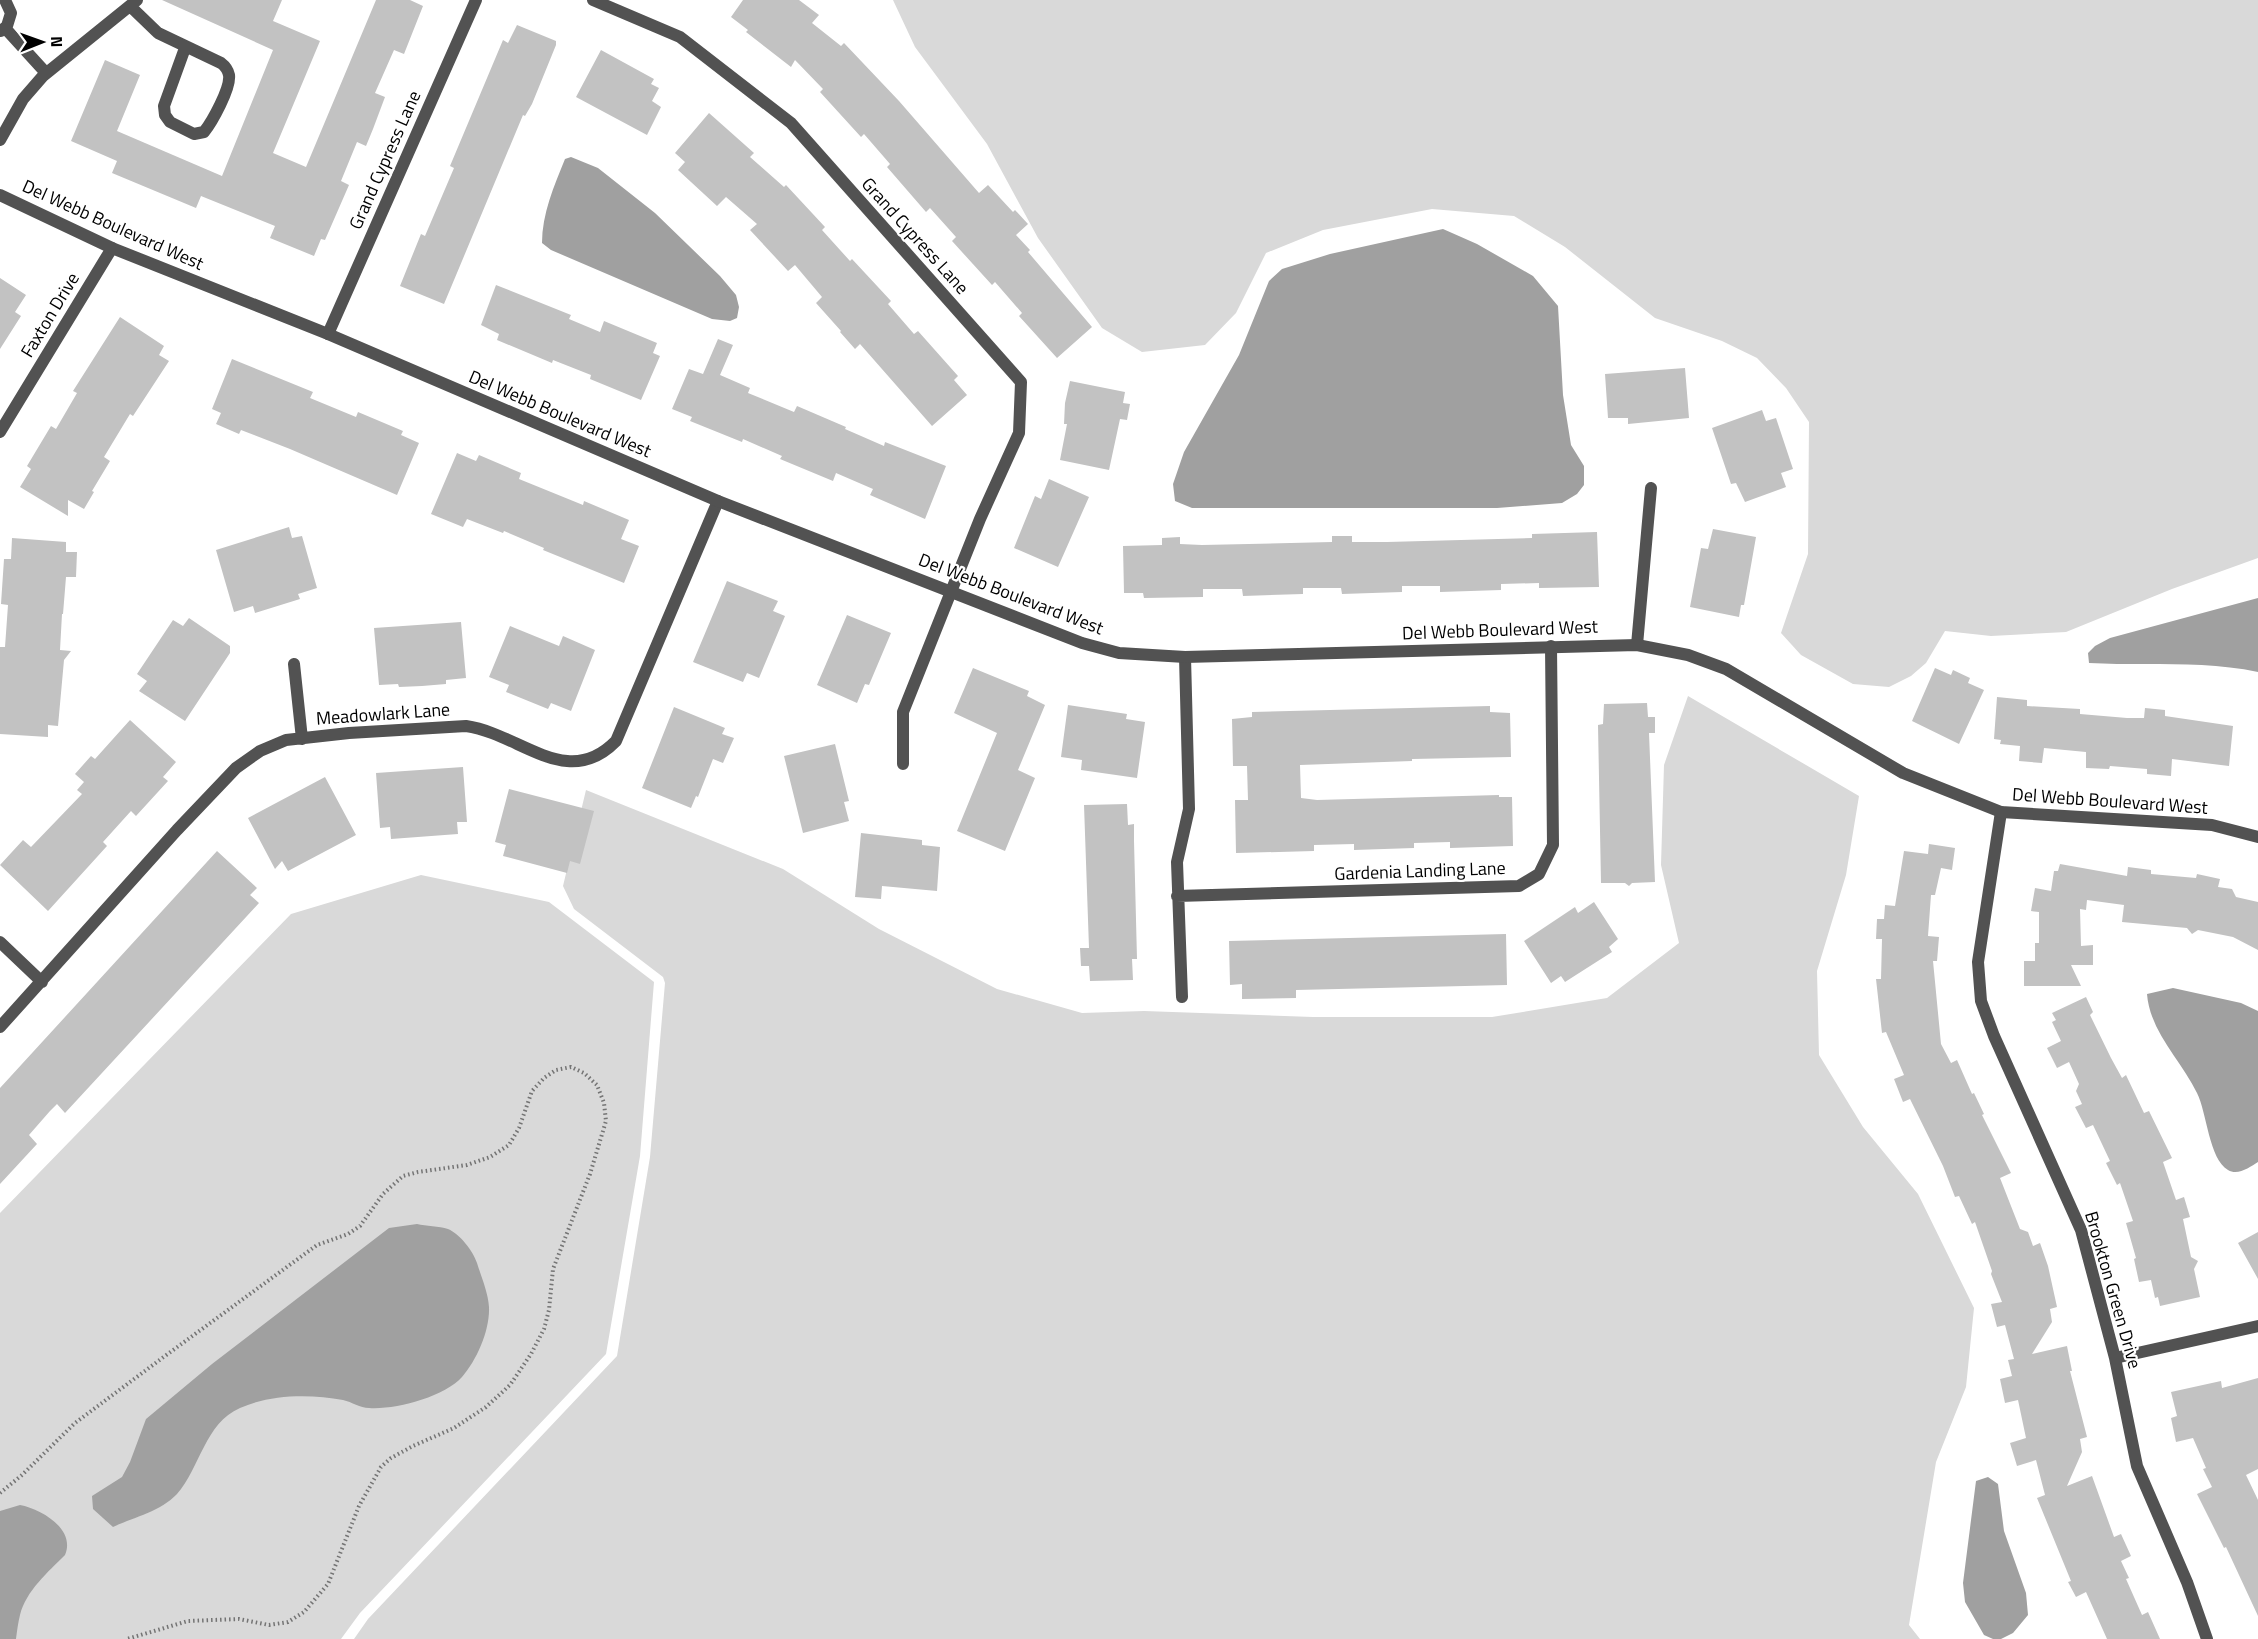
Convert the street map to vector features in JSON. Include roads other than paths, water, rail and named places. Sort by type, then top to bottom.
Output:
[{"type":"street","points":[[5,0],[11,13],[3,29],[46,73]]},
{"type":"street","name":"Grand Cypress Lane","points":[[328,334],[476,0]]},
{"type":"street","name":"Grand Cypress Lane","points":[[593,0],[680,37],[791,123],[1021,382],[1019,432],[950,590],[903,712],[903,764]]},
{"type":"street","points":[[0,140],[23,99],[46,73],[134,3],[158,33],[185,48],[221,63],[226,68],[229,76],[228,86],[210,125],[204,132],[194,134],[170,122],[165,115],[165,106],[185,48]]},
{"type":"street","name":"Del Webb Boulevard West","points":[[0,195],[112,248],[328,334],[718,501],[1082,643],[1119,653],[1185,657],[1638,645],[1688,655],[1726,669],[1903,773],[2001,813],[2212,825],[2258,837]]},
{"type":"street","name":"Faxton Drive","points":[[0,432],[112,248]]},
{"type":"street","points":[[1638,645],[1651,488]]},
{"type":"street","name":"Meadowlark Lane","points":[[0,1027],[177,830],[236,768],[260,751],[285,740],[349,733],[466,726],[493,733],[550,758],[570,763],[582,762],[606,752],[616,741],[718,501]]},
{"type":"street","name":"Gardenia Landing Lane","points":[[1177,896],[1519,886],[1539,874],[1553,845],[1551,646]]},
{"type":"street","points":[[1182,997],[1177,862],[1189,801],[1185,657]]},
{"type":"street","points":[[294,664],[302,739]]},
{"type":"street","name":"Brookton Green Drive","points":[[2001,813],[1978,962],[1982,1001],[1998,1047],[2081,1230],[2115,1358],[2137,1466],[2187,1582],[2207,1639]]},
{"type":"street","points":[[0,942],[42,982]]},
{"type":"street","points":[[2115,1358],[2258,1326]]}]
